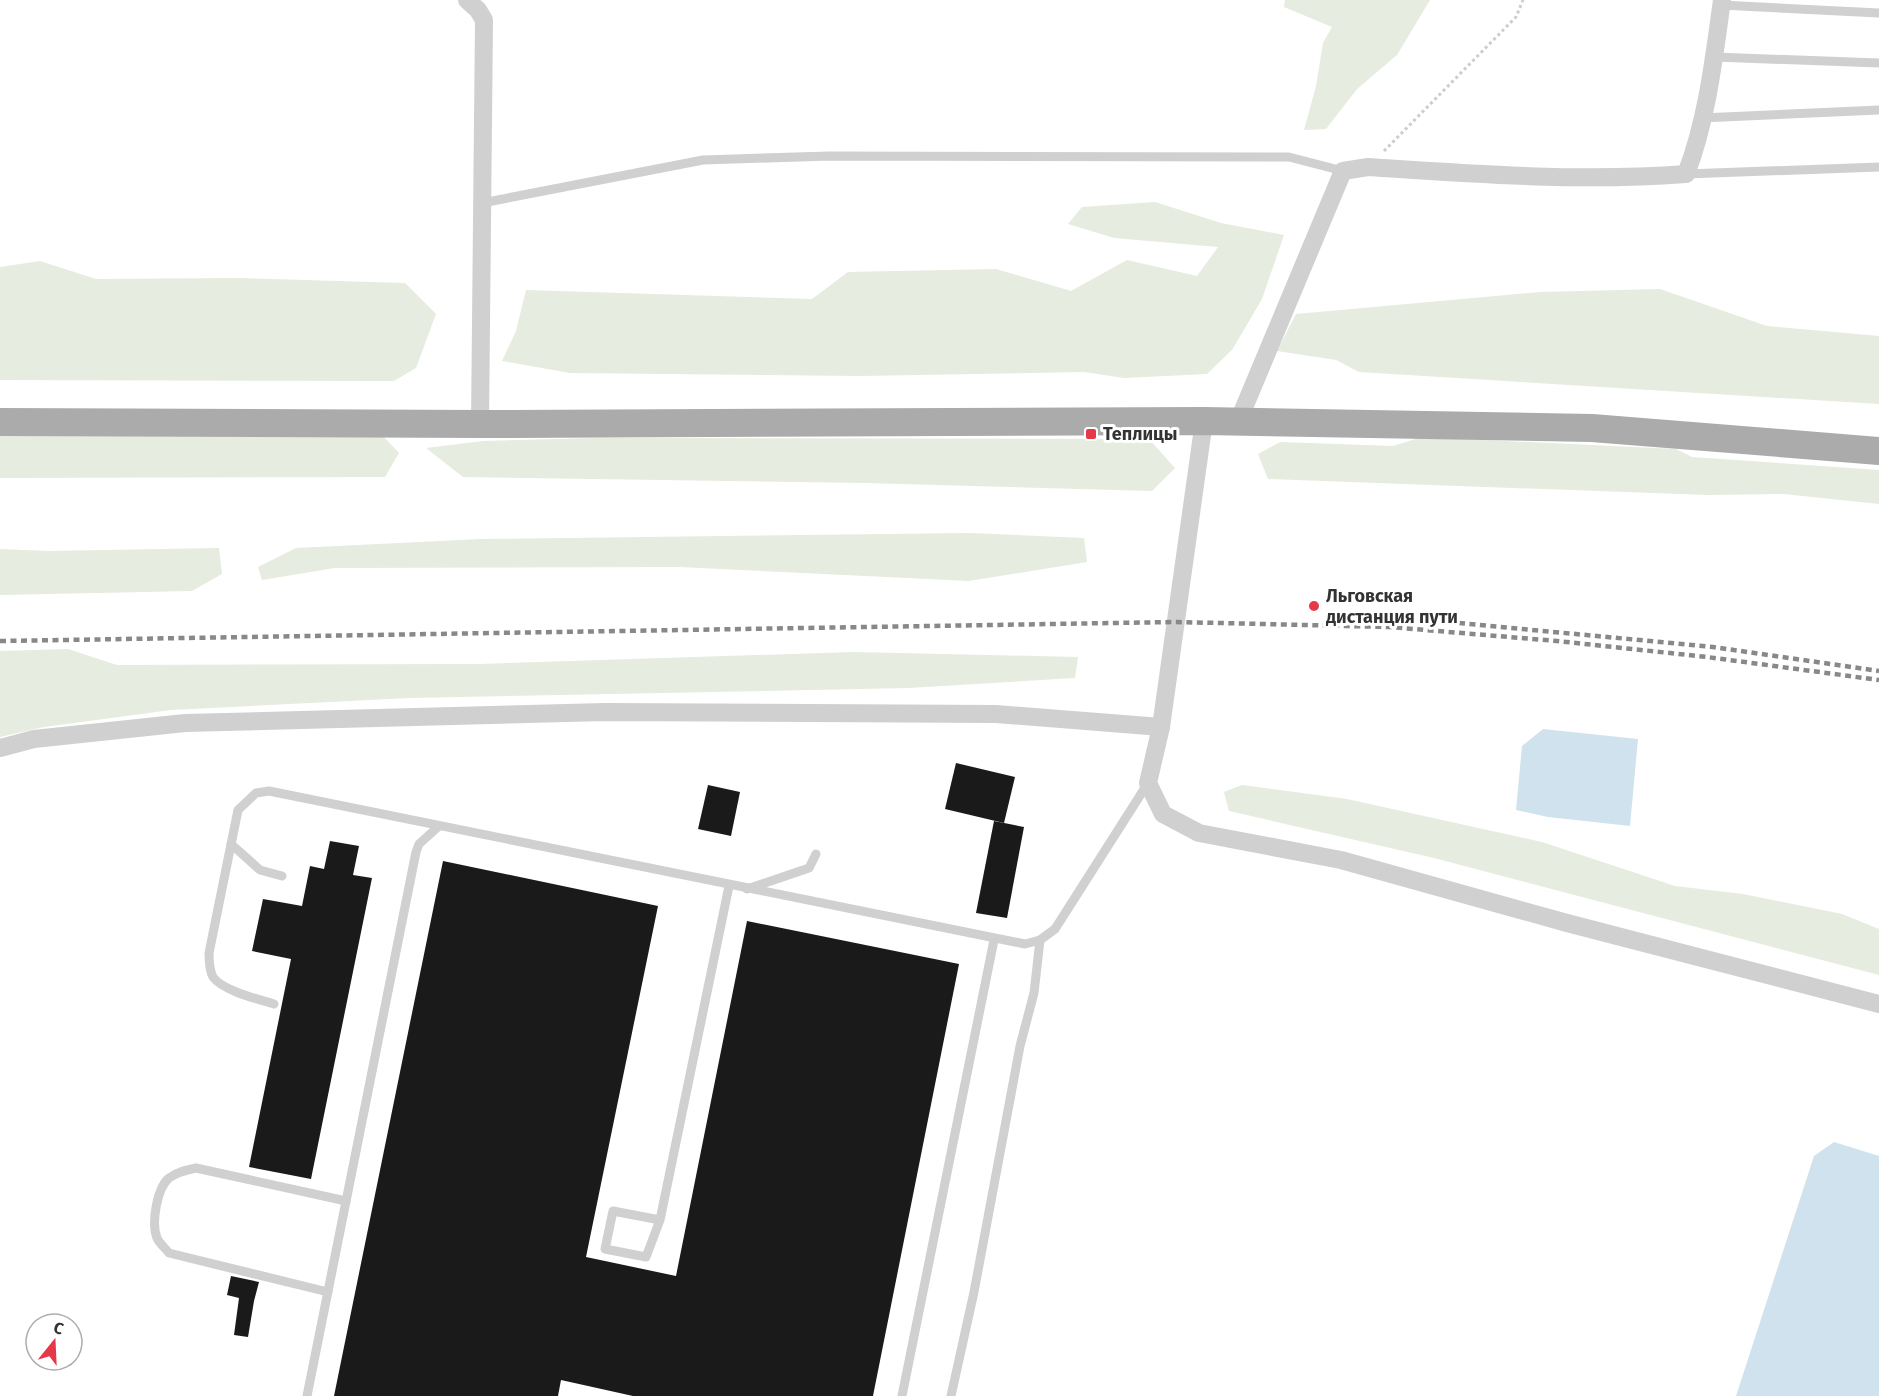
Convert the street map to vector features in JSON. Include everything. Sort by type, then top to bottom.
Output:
[{"type":"main road","points":[[0,422],[480,424],[1204,421],[1592,429],[1879,451]]},
{"type":"street","points":[[467,0],[478,10],[484,20],[480,424]]},
{"type":"street","points":[[1238,422],[1343,171],[1368,167],[1528,177],[1644,177],[1686,174],[1697,146],[1715,57],[1721,2]]},
{"type":"street","points":[[1204,421],[1161,727],[1148,783],[1164,814],[1199,832],[1341,860],[1567,923],[1879,1004]]},
{"type":"street","points":[[0,748],[34,739],[185,723],[605,712],[996,714],[1161,727]]},
{"type":"lane","points":[[1721,2],[1879,13]]},
{"type":"lane","points":[[1715,57],[1879,63]]},
{"type":"lane","points":[[1701,118],[1879,110]]},
{"type":"lane","points":[[482,203],[703,160],[829,156],[1289,156],[1343,171]]},
{"type":"lane","points":[[1686,174],[1879,167]]},
{"type":"lane","points":[[274,1004],[221,984],[212,976],[209,965],[209,953],[238,810],[256,793],[269,791],[1025,945],[1040,940],[1055,929],[1148,783]]},
{"type":"lane","points":[[307,1396],[416,852],[418,844],[439,826]]},
{"type":"lane","points":[[231,844],[260,870],[282,876]]},
{"type":"lane","points":[[746,889],[809,868],[816,854]]},
{"type":"lane","points":[[660,1220],[613,1211],[605,1249],[646,1257],[660,1220],[729,885]]},
{"type":"lane","points":[[902,1396],[994,940]]},
{"type":"lane","points":[[951,1396],[974,1292],[1020,1046],[1034,993],[1040,940]]},
{"type":"lane","points":[[328,1292],[169,1253],[157,1239],[155,1218],[158,1198],[166,1180],[179,1172],[196,1168],[346,1201]]},
{"type":"path","points":[[1368,167],[1515,17],[1523,0]]},
{"type":"shaded area","points":[[1285,0],[1430,0],[1397,55],[1357,89],[1326,129],[1304,130],[1316,86],[1323,43],[1332,27],[1284,7]]},
{"type":"shaded area","points":[[1155,202],[1221,223],[1284,235],[1262,299],[1232,350],[1207,374],[1124,378],[1084,372],[860,376],[570,373],[502,361],[516,331],[526,290],[812,299],[848,272],[996,269],[1071,291],[1127,260],[1197,276],[1218,247],[1114,238],[1068,224],[1082,207]]},
{"type":"shaded area","points":[[40,261],[96,279],[238,278],[405,283],[436,314],[416,368],[394,381],[0,380],[0,267]]},
{"type":"shaded area","points":[[1660,289],[1767,326],[1879,336],[1879,404],[1359,372],[1336,360],[1277,351],[1296,314],[1540,292]]},
{"type":"shaded area","points":[[0,434],[382,435],[399,453],[385,477],[0,478]]},
{"type":"shaded area","points":[[1422,437],[1676,449],[1692,457],[1879,470],[1879,504],[1784,494],[1708,495],[1268,479],[1258,454],[1280,442],[1393,446]]},
{"type":"shaded area","points":[[596,438],[1149,439],[1175,468],[1152,491],[866,483],[463,477],[426,448],[483,441]]},
{"type":"shaded area","points":[[970,533],[1084,538],[1087,562],[969,581],[679,567],[335,568],[262,580],[258,567],[296,548],[481,539]]},
{"type":"shaded area","points":[[219,548],[222,574],[192,591],[0,595],[0,549],[47,551]]},
{"type":"shaded area","points":[[68,649],[117,665],[480,664],[853,652],[1078,657],[1075,678],[908,688],[409,698],[171,710],[44,727],[0,737],[0,651]]},
{"type":"shaded area","points":[[1242,785],[1347,799],[1542,842],[1675,886],[1743,894],[1842,914],[1879,929],[1879,975],[1434,858],[1229,811],[1224,792]]},
{"type":"water","points":[[1543,729],[1638,739],[1630,826],[1548,817],[1516,810],[1522,746]]},
{"type":"water","points":[[1834,1142],[1879,1156],[1879,1396],[1736,1396],[1814,1156]]},
{"type":"building","points":[[956,763],[1015,777],[1004,823],[945,809]]},
{"type":"building","points":[[708,785],[740,792],[731,836],[698,829]]},
{"type":"building","points":[[994,821],[1024,827],[1007,918],[976,913]]},
{"type":"building","points":[[330,841],[359,846],[353,875],[372,878],[311,1179],[249,1167],[291,959],[252,951],[263,899],[302,906],[310,866],[324,869]]},
{"type":"building","points":[[443,861],[658,906],[586,1257],[676,1276],[747,921],[959,964],[873,1396],[633,1396],[561,1380],[558,1396],[334,1396]]},
{"type":"building","points":[[231,1276],[259,1282],[248,1337],[234,1335],[239,1298],[227,1295]]},
{"type":"railway","points":[[0,641],[1176,622],[1390,627],[1707,657],[1879,680]]},
{"type":"railway","points":[[1459,623],[1713,647],[1879,671]]},
{"type":"place","name":"Теплицы","points":[[1091,434]]},
{"type":"place","name":"Льговская дистанция пути","points":[[1314,606]]}]
